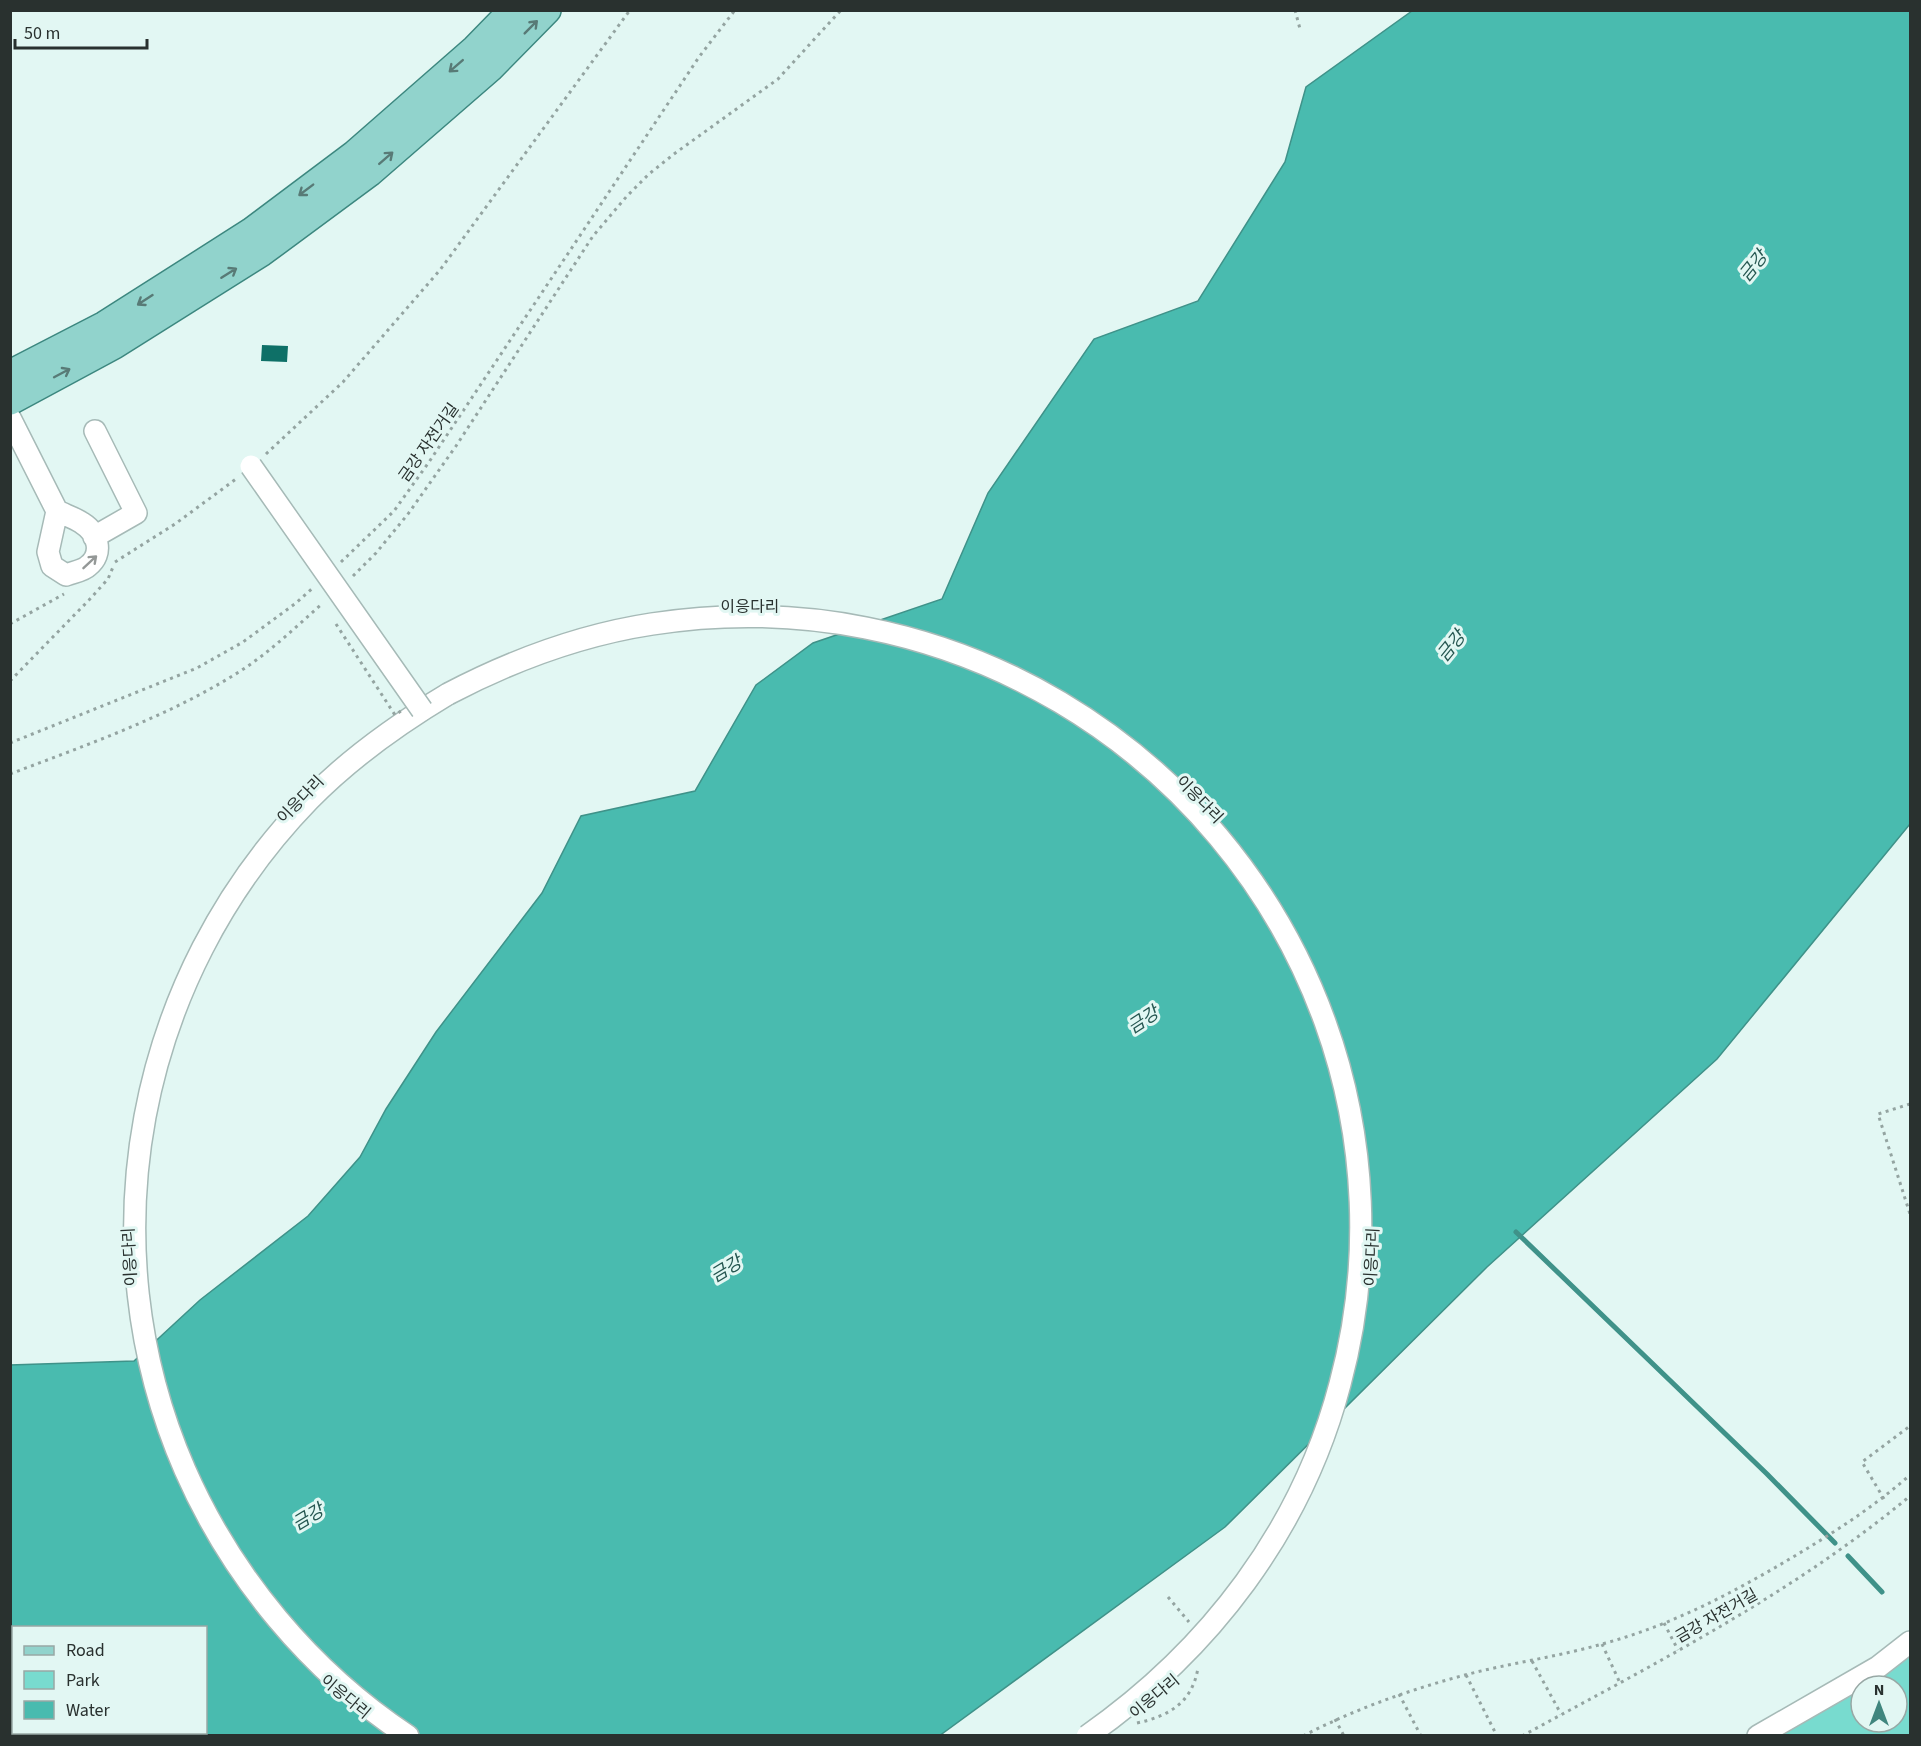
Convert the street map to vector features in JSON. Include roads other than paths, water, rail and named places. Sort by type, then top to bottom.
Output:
[{"type":"main road","points":[[10,374],[105,325],[251,232],[355,154],[476,49],[513,10]]},
{"type":"main road","points":[[10,401],[114,345],[262,252],[369,173],[490,68],[547,10]]},
{"type":"street","points":[[10,418],[57,511],[48,552],[52,566],[66,575],[87,567],[97,555],[99,545],[84,523],[57,511]]},
{"type":"street","points":[[94,537],[136,513],[95,431]]},
{"type":"street","points":[[251,466],[412,710]]},
{"type":"street","name":"이응다리","points":[[408,1736],[347,1689],[280,1622],[237,1564],[201,1503],[168,1426],[146,1346],[136,1275],[135,1204],[142,1133],[157,1064],[180,996],[211,932],[263,853],[310,799],[412,710],[532,655],[591,636],[682,620],[743,616],[805,619],[866,628],[926,643],[984,663],[1040,690],[1092,722],[1142,759],[1187,801],[1228,847],[1264,897],[1294,950],[1320,1006],[1339,1064],[1353,1124],[1360,1185],[1359,1277],[1351,1338],[1337,1398],[1316,1456],[1291,1512],[1259,1564],[1222,1614],[1181,1659],[1135,1700],[1087,1736]]},
{"type":"street","points":[[1758,1736],[1878,1667],[1911,1642]]},
{"type":"water","name":"금강","points":[[1412,11],[1910,11],[1910,824],[1717,1059],[1487,1267],[1225,1527],[939,1736],[11,1735],[10,1365],[134,1361],[200,1300],[308,1216],[360,1157],[386,1109],[436,1032],[542,893],[581,816],[695,791],[756,685],[813,643],[942,599],[988,493],[1094,339],[1198,301],[1285,162],[1306,87]]},
{"type":"waterway","points":[[1516,1232],[1767,1474],[1835,1543]]},
{"type":"waterway","points":[[1848,1556],[1882,1592]]}]
